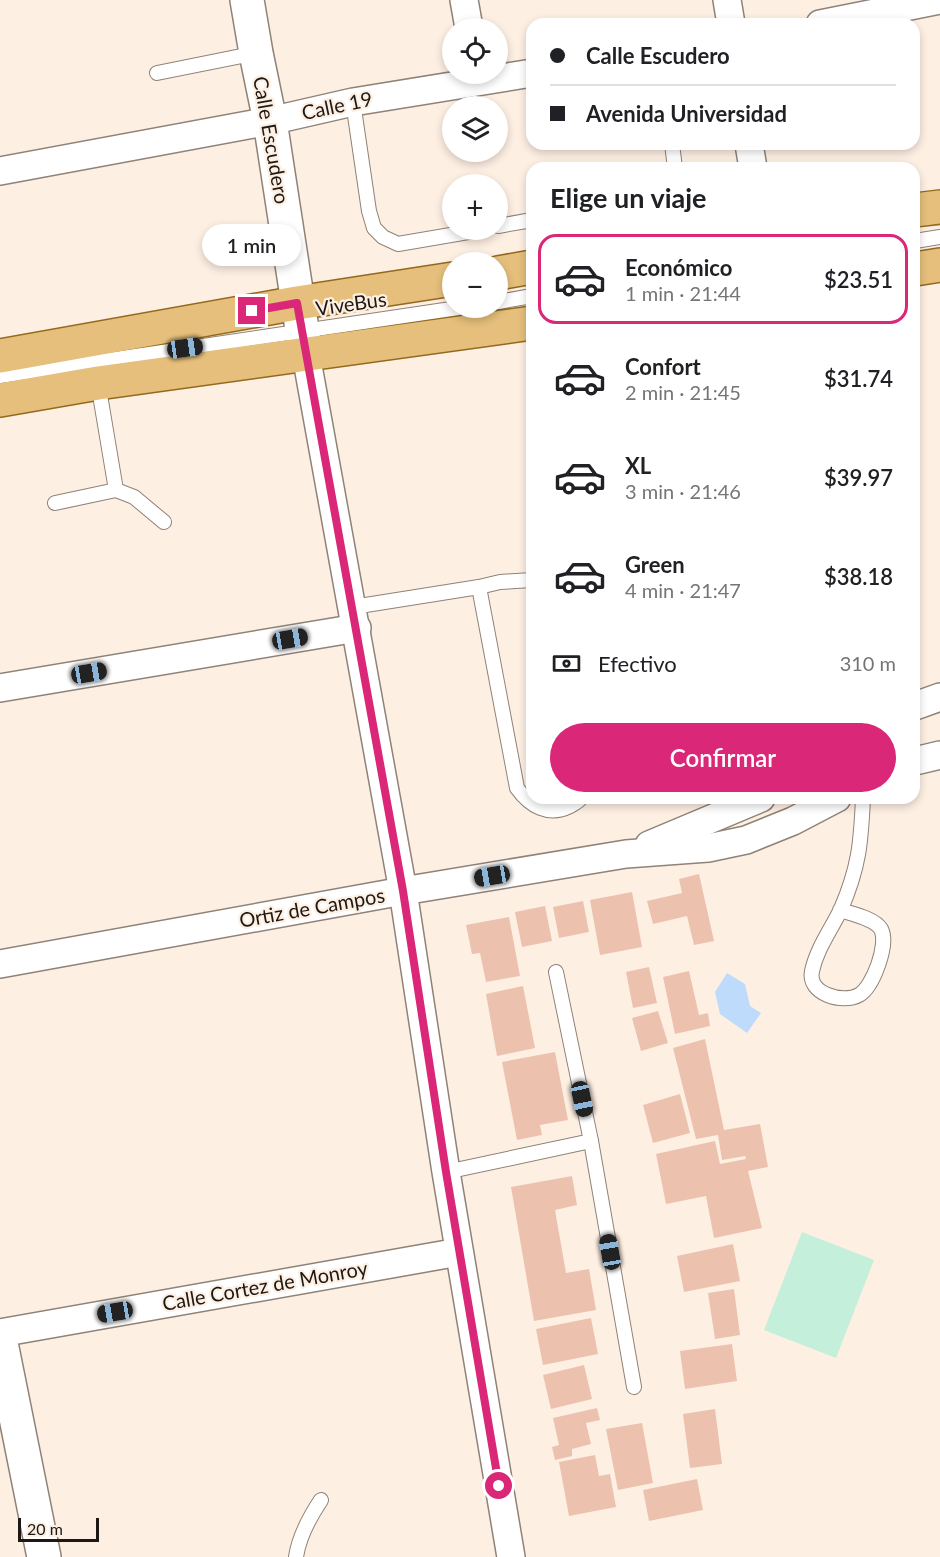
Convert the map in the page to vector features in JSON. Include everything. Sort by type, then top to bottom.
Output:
[{"type":"main road","points":[[920,209],[940,207]]},
{"type":"main road","points":[[920,268],[940,265]]},
{"type":"main road","points":[[508,271],[526,268]]},
{"type":"main road","points":[[0,400],[98,383],[301,330],[442,283]]},
{"type":"main road","points":[[0,357],[301,330],[526,323]]},
{"type":"street","name":"Calle Escudero","points":[[247,0],[270,121],[301,330],[403,891],[446,1172],[511,1557]]},
{"type":"street","points":[[464,0],[467,18]]},
{"type":"street","points":[[727,0],[730,18]]},
{"type":"street","points":[[850,18],[940,0]]},
{"type":"street","name":"Calle 19","points":[[508,75],[526,73]]},
{"type":"street","name":"Calle 19","points":[[0,171],[270,121],[443,84]]},
{"type":"street","points":[[0,688],[355,617]]},
{"type":"street","points":[[920,704],[940,697]]},
{"type":"street","points":[[920,760],[940,755]]},
{"type":"street","name":"Ortiz de Campos","points":[[626,854],[747,804]]},
{"type":"street","name":"Ortiz de Campos","points":[[0,964],[403,891],[626,854],[708,848],[746,840],[793,821],[826,804]]},
{"type":"street","name":"Calle Cortez de Monroy","points":[[0,1333],[459,1252]]},
{"type":"street","points":[[0,1338],[44,1557]]},
{"type":"lane","points":[[157,73],[256,53]]},
{"type":"lane","points":[[353,102],[369,211],[374,228],[383,237],[398,244],[442,236]]},
{"type":"lane","points":[[508,224],[526,221]]},
{"type":"lane","points":[[920,240],[940,237]]},
{"type":"lane","points":[[508,300],[526,297]]},
{"type":"lane","name":"ViveBus","points":[[0,376],[442,310]]},
{"type":"lane","points":[[98,383],[116,490]]},
{"type":"lane","points":[[55,503],[116,490],[134,497],[164,522]]},
{"type":"lane","points":[[355,617],[500,582],[526,580]]},
{"type":"lane","points":[[479,587],[517,788],[526,800]]},
{"type":"lane","points":[[532,804],[543,810],[560,810],[573,804]]},
{"type":"lane","points":[[840,910],[874,922],[880,928],[883,937],[879,962],[870,985],[858,996],[842,998],[827,994],[815,987],[811,973],[819,949],[840,910],[857,869],[862,835],[863,804]]},
{"type":"lane","points":[[556,972],[591,1141],[634,1387]]},
{"type":"lane","points":[[446,1172],[591,1141]]},
{"type":"lane","points":[[296,1557],[309,1518],[321,1500]]},
{"type":"green space","points":[[802,1232],[874,1260],[836,1358],[764,1330]]},
{"type":"water","points":[[727,973],[745,984],[750,1006],[761,1013],[747,1033],[720,1014],[715,992]]},
{"type":"building","points":[[699,874],[714,941],[694,945],[687,916],[653,924],[647,901],[682,893],[679,879]]},
{"type":"building","points":[[632,892],[642,947],[600,955],[590,900]]},
{"type":"building","points":[[583,901],[589,932],[559,938],[553,907]]},
{"type":"building","points":[[545,906],[552,941],[522,947],[515,912]]},
{"type":"building","points":[[509,917],[520,976],[486,982],[480,953],[472,954],[466,925]]},
{"type":"building","points":[[649,967],[657,1003],[633,1008],[626,972]]},
{"type":"building","points":[[689,971],[699,1015],[708,1013],[710,1026],[675,1034],[663,977]]},
{"type":"building","points":[[523,986],[535,1048],[497,1056],[486,994]]},
{"type":"building","points":[[658,1011],[668,1043],[641,1051],[632,1018]]},
{"type":"building","points":[[705,1039],[724,1130],[760,1124],[768,1167],[748,1171],[762,1228],[714,1238],[706,1196],[666,1204],[656,1154],[715,1141],[720,1164],[746,1159],[745,1156],[722,1160],[718,1135],[696,1139],[673,1048]]},
{"type":"building","points":[[555,1052],[568,1120],[540,1125],[542,1135],[517,1140],[502,1062]]},
{"type":"building","points":[[680,1094],[690,1133],[653,1143],[643,1105]]},
{"type":"building","points":[[572,1176],[577,1205],[555,1210],[566,1273],[589,1269],[596,1310],[534,1321],[511,1187]]},
{"type":"building","points":[[733,1244],[740,1281],[684,1292],[677,1256]]},
{"type":"building","points":[[734,1289],[740,1335],[715,1339],[708,1293]]},
{"type":"building","points":[[591,1318],[598,1354],[543,1365],[536,1329]]},
{"type":"building","points":[[732,1344],[737,1381],[685,1389],[680,1351]]},
{"type":"building","points":[[584,1365],[592,1399],[551,1409],[543,1375]]},
{"type":"building","points":[[597,1408],[600,1420],[586,1423],[591,1444],[572,1449],[572,1456],[555,1460],[552,1447],[559,1445],[553,1418]]},
{"type":"building","points":[[715,1409],[722,1464],[690,1468],[683,1414]]},
{"type":"building","points":[[642,1423],[653,1483],[618,1490],[606,1429]]},
{"type":"building","points":[[595,1455],[599,1476],[610,1474],[616,1507],[569,1516],[559,1462]]},
{"type":"building","points":[[697,1479],[703,1510],[649,1521],[643,1490]]},
{"type":"route","points":[[252,311],[297,303],[403,891],[446,1172],[499,1486]]}]
